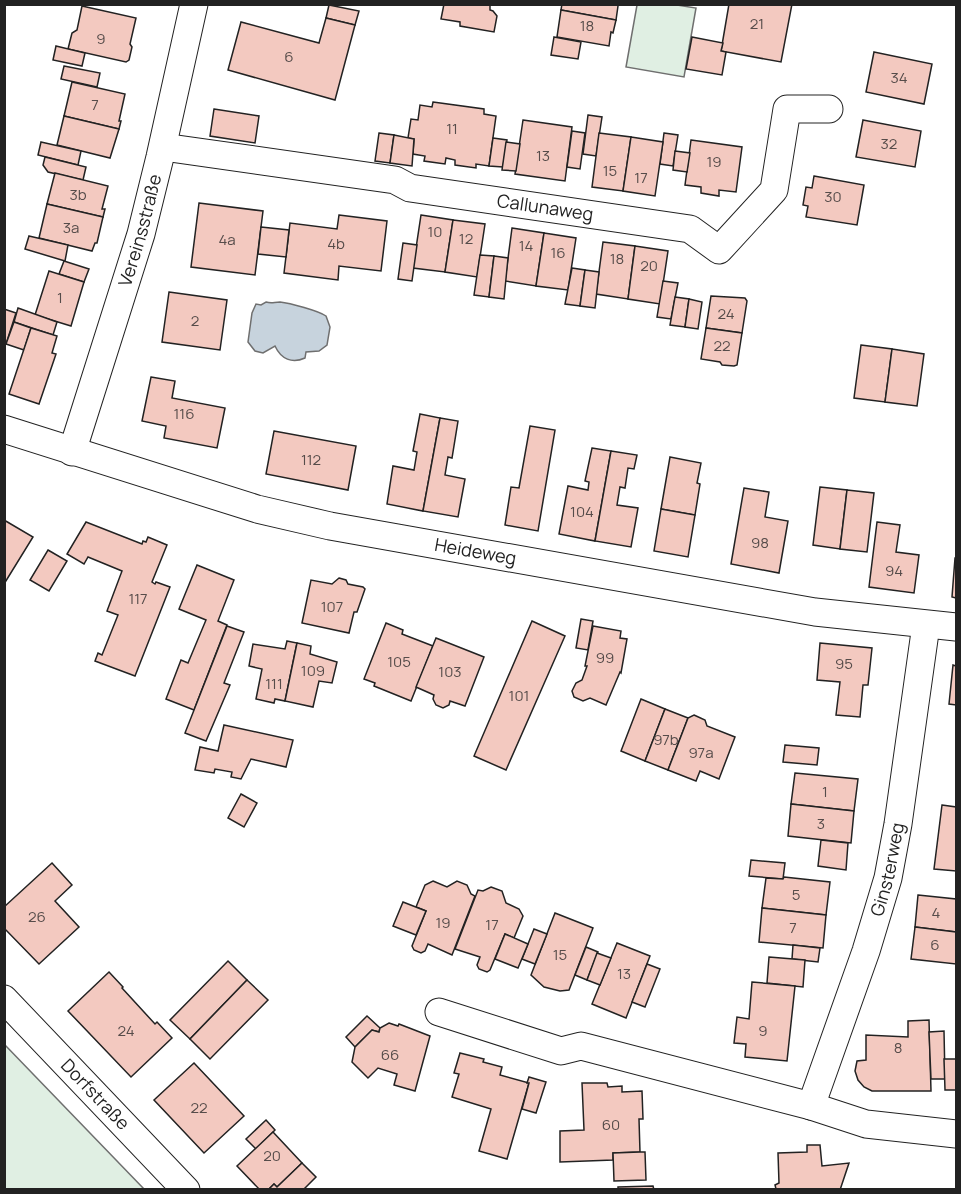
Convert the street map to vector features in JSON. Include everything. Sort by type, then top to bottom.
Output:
[{"type":"street","name":"Vereinsstraße","points":[[72,452],[141,234],[163,147],[194,4]]},
{"type":"street","name":"Callunaweg","points":[[163,147],[395,180],[410,188],[690,229],[719,250],[774,190],[787,109],[830,109]]},
{"type":"street","name":"Heideweg","points":[[4,429],[257,509],[330,526],[815,612],[957,627]]},
{"type":"street","name":"Ginsterweg","points":[[811,1106],[866,951],[888,878],[898,824],[926,625]]},
{"type":"street","name":"Dorfstraße","points":[[4,999],[186,1190]]},
{"type":"street","points":[[439,1012],[561,1051],[581,1046],[811,1106],[866,1124],[957,1134]]},
{"type":"green space","points":[[637,5],[677,5],[696,8],[684,77],[626,67]]},
{"type":"green space","points":[[5,1045],[144,1189],[5,1189]]},
{"type":"shaded area","points":[[266,302],[290,304],[326,316],[330,327],[327,345],[319,351],[306,352],[305,358],[300,360],[287,359],[275,346],[263,353],[255,351],[248,342],[252,313],[256,304],[261,305]]},
{"type":"building","points":[[444,4],[490,4],[490,10],[497,16],[494,32],[460,26],[460,22],[441,19]]},
{"type":"building","points":[[562,4],[616,4],[618,6],[616,20],[561,10]]},
{"type":"building","points":[[729,4],[792,4],[781,62],[721,51]]},
{"type":"building","points":[[329,5],[359,11],[355,25],[326,18]]},
{"type":"building","points":[[82,6],[136,18],[129,60],[126,62],[68,49],[72,33],[77,30]]},
{"type":"building","points":[[561,10],[616,20],[609,46],[557,37]]},
{"type":"building","points":[[326,18],[355,25],[335,100],[228,70],[241,22],[319,43]]},
{"type":"building","points":[[554,37],[581,42],[578,59],[551,55]]},
{"type":"building","points":[[692,37],[723,43],[721,51],[726,52],[722,75],[686,69]]},
{"type":"building","points":[[56,46],[85,53],[82,66],[53,60]]},
{"type":"building","points":[[874,52],[932,64],[924,104],[866,92]]},
{"type":"building","points":[[64,66],[100,73],[97,87],[61,79]]},
{"type":"building","points":[[72,82],[125,94],[119,129],[64,116]]},
{"type":"building","points":[[433,102],[484,109],[484,114],[496,116],[489,166],[476,164],[476,168],[455,165],[455,160],[446,158],[445,164],[424,161],[425,156],[413,154],[414,139],[408,138],[411,119],[418,120],[420,105],[432,107]]},
{"type":"building","points":[[214,109],[259,116],[255,143],[210,136]]},
{"type":"building","points":[[588,115],[602,117],[596,156],[583,154]]},
{"type":"building","points":[[64,116],[119,129],[110,158],[57,145]]},
{"type":"building","points":[[523,120],[572,127],[565,181],[515,174]]},
{"type":"building","points":[[863,120],[921,131],[915,167],[856,157]]},
{"type":"building","points":[[572,131],[585,133],[580,169],[567,167]]},
{"type":"building","points":[[379,133],[394,135],[390,163],[375,161]]},
{"type":"building","points":[[599,133],[631,137],[623,191],[592,187]]},
{"type":"building","points":[[664,133],[678,135],[673,166],[660,164]]},
{"type":"building","points":[[394,135],[414,139],[412,166],[390,163]]},
{"type":"building","points":[[631,137],[663,142],[655,196],[623,191]]},
{"type":"building","points":[[493,138],[507,140],[503,167],[489,166]]},
{"type":"building","points":[[691,140],[742,147],[736,192],[719,190],[719,196],[701,193],[701,187],[685,185]]},
{"type":"building","points":[[41,142],[81,151],[78,165],[38,155]]},
{"type":"building","points":[[506,142],[520,144],[516,171],[502,170]]},
{"type":"building","points":[[675,151],[690,153],[687,172],[673,170]]},
{"type":"building","points":[[45,157],[86,167],[83,180],[48,172],[43,165]]},
{"type":"building","points":[[55,173],[108,186],[102,209],[105,209],[103,217],[47,204]]},
{"type":"building","points":[[814,176],[864,185],[857,225],[806,217],[808,206],[803,205],[806,187],[812,188]]},
{"type":"building","points":[[199,203],[263,211],[255,275],[191,267]]},
{"type":"building","points":[[47,204],[103,217],[97,243],[92,251],[39,238]]},
{"type":"building","points":[[339,215],[387,221],[381,271],[339,266],[338,280],[284,273],[290,223],[337,229]]},
{"type":"building","points":[[421,215],[453,220],[445,272],[413,268]]},
{"type":"building","points":[[453,220],[485,224],[477,277],[445,272]]},
{"type":"building","points":[[261,227],[289,230],[286,257],[258,254]]},
{"type":"building","points":[[512,228],[544,233],[536,286],[505,281]]},
{"type":"building","points":[[544,233],[576,238],[568,290],[536,286]]},
{"type":"building","points":[[29,236],[68,245],[65,261],[25,249]]},
{"type":"building","points":[[603,242],[635,246],[628,299],[596,294]]},
{"type":"building","points":[[403,243],[417,245],[412,281],[398,279]]},
{"type":"building","points":[[635,246],[668,251],[660,304],[628,299]]},
{"type":"building","points":[[480,255],[494,256],[489,297],[474,295]]},
{"type":"building","points":[[494,256],[508,258],[504,299],[489,297]]},
{"type":"building","points":[[64,261],[89,269],[84,282],[59,274]]},
{"type":"building","points":[[572,268],[585,270],[580,306],[565,304]]},
{"type":"building","points":[[585,270],[599,272],[595,308],[580,306]]},
{"type":"building","points":[[49,271],[84,282],[71,326],[35,315]]},
{"type":"building","points":[[663,281],[678,283],[671,319],[657,317]]},
{"type":"building","points":[[169,292],[227,300],[220,350],[162,342]]},
{"type":"building","points":[[711,296],[745,298],[747,301],[742,333],[706,328]]},
{"type":"building","points":[[675,297],[689,299],[685,327],[670,325]]},
{"type":"building","points":[[689,299],[702,302],[698,329],[685,327]]},
{"type":"building","points":[[18,308],[57,322],[53,335],[14,322]]},
{"type":"building","points":[[4,309],[16,313],[6,344],[4,344]]},
{"type":"building","points":[[14,322],[31,328],[24,350],[6,344]]},
{"type":"building","points":[[31,328],[57,336],[52,353],[56,354],[39,404],[9,394]]},
{"type":"building","points":[[706,328],[742,333],[737,365],[722,365],[720,362],[701,359]]},
{"type":"building","points":[[861,345],[892,349],[885,402],[854,398]]},
{"type":"building","points":[[892,349],[924,354],[917,406],[885,402]]},
{"type":"building","points":[[151,377],[175,381],[172,398],[225,408],[217,448],[164,438],[166,426],[142,421]]},
{"type":"building","points":[[420,414],[440,418],[423,511],[387,504],[393,466],[414,470],[417,452],[413,451]]},
{"type":"building","points":[[440,418],[458,421],[452,458],[448,457],[445,475],[465,479],[458,517],[423,511]]},
{"type":"building","points":[[530,426],[555,430],[538,531],[505,525],[511,487],[519,488]]},
{"type":"building","points":[[274,431],[356,446],[348,490],[266,474]]},
{"type":"building","points":[[592,448],[611,451],[595,541],[559,534],[568,486],[588,490],[589,482],[585,481]]},
{"type":"building","points":[[611,451],[637,455],[634,469],[628,468],[625,488],[620,487],[617,505],[638,508],[631,547],[595,541]]},
{"type":"building","points":[[670,457],[701,463],[695,515],[661,509]]},
{"type":"building","points":[[820,487],[847,490],[840,549],[813,545]]},
{"type":"building","points":[[744,488],[769,492],[765,517],[788,521],[779,573],[731,564]]},
{"type":"building","points":[[847,490],[874,493],[867,552],[840,549]]},
{"type":"building","points":[[661,509],[695,515],[688,557],[654,551]]},
{"type":"building","points":[[4,520],[33,537],[4,584]]},
{"type":"building","points":[[86,522],[142,544],[148,537],[167,545],[152,582],[170,587],[135,676],[95,661],[98,653],[102,655],[118,615],[107,611],[122,571],[88,557],[84,564],[67,554]]},
{"type":"building","points":[[877,522],[900,525],[896,552],[919,555],[914,593],[869,587]]},
{"type":"building","points":[[48,550],[67,561],[49,591],[30,580]]},
{"type":"building","points":[[956,558],[956,598],[952,597]]},
{"type":"building","points":[[197,565],[234,580],[218,621],[227,625],[194,710],[166,699],[181,660],[188,663],[206,620],[179,609]]},
{"type":"building","points":[[339,578],[346,580],[348,584],[365,589],[357,612],[354,612],[349,633],[302,623],[311,580],[332,584]]},
{"type":"building","points":[[581,619],[593,621],[588,650],[576,648]]},
{"type":"building","points":[[532,621],[565,636],[506,770],[474,756]]},
{"type":"building","points":[[386,623],[403,630],[402,634],[433,646],[411,701],[374,686],[375,683],[364,679]]},
{"type":"building","points":[[227,626],[244,632],[224,683],[230,685],[206,741],[185,733]]},
{"type":"building","points":[[593,626],[621,631],[620,638],[627,639],[621,673],[606,705],[590,698],[583,701],[574,697],[572,691],[576,683],[582,680],[587,666],[585,666]]},
{"type":"building","points":[[436,638],[484,657],[465,706],[450,701],[449,705],[443,708],[436,705],[434,695],[416,687]]},
{"type":"building","points":[[287,641],[297,643],[285,701],[275,699],[274,703],[256,699],[262,669],[249,666],[253,644],[285,649]]},
{"type":"building","points":[[297,643],[311,646],[310,654],[337,662],[332,683],[319,681],[313,707],[285,701]]},
{"type":"building","points":[[820,643],[872,648],[868,685],[863,685],[860,717],[836,715],[840,682],[817,680]]},
{"type":"building","points":[[953,665],[956,666],[956,705],[949,704]]},
{"type":"building","points":[[641,699],[665,709],[645,761],[621,751]]},
{"type":"building","points":[[665,709],[688,718],[668,770],[645,761]]},
{"type":"building","points":[[694,715],[705,720],[707,726],[735,737],[719,779],[700,771],[696,781],[668,770],[688,718]]},
{"type":"building","points":[[224,725],[293,740],[286,767],[251,759],[241,779],[231,777],[232,772],[215,769],[214,773],[195,770],[200,747],[218,751]]},
{"type":"building","points":[[785,745],[819,748],[817,765],[783,762]]},
{"type":"building","points":[[795,773],[858,779],[854,811],[791,804]]},
{"type":"building","points":[[241,794],[257,803],[244,827],[228,818]]},
{"type":"building","points":[[791,804],[854,811],[851,843],[788,836]]},
{"type":"building","points":[[942,805],[956,807],[956,871],[934,869]]},
{"type":"building","points":[[821,840],[848,843],[846,870],[818,866]]},
{"type":"building","points":[[751,860],[785,863],[783,879],[749,876]]},
{"type":"building","points":[[52,863],[72,885],[55,901],[79,927],[39,964],[4,928],[4,907]]},
{"type":"building","points":[[784,877],[830,882],[826,915],[762,908],[766,878],[783,879]]},
{"type":"building","points":[[433,881],[447,887],[457,881],[467,885],[471,894],[475,896],[452,955],[428,944],[425,951],[421,953],[414,950],[412,946],[426,911],[416,907],[425,885]]},
{"type":"building","points":[[491,887],[502,891],[506,903],[519,909],[523,916],[514,938],[505,934],[490,970],[487,972],[479,969],[477,965],[480,957],[455,949],[478,890],[483,891]]},
{"type":"building","points":[[918,895],[956,899],[956,932],[915,927]]},
{"type":"building","points":[[403,902],[426,911],[416,935],[393,926]]},
{"type":"building","points":[[762,908],[826,915],[823,948],[759,942]]},
{"type":"building","points":[[555,913],[593,928],[569,990],[560,991],[544,987],[531,975]]},
{"type":"building","points":[[915,927],[956,932],[956,964],[911,959]]},
{"type":"building","points":[[534,929],[547,934],[535,964],[522,959]]},
{"type":"building","points":[[505,934],[528,944],[518,968],[495,959]]},
{"type":"building","points":[[617,943],[650,956],[626,1018],[592,1004]]},
{"type":"building","points":[[793,945],[820,948],[818,962],[792,959]]},
{"type":"building","points":[[586,947],[598,952],[587,980],[575,975]]},
{"type":"building","points":[[597,953],[611,958],[600,985],[587,980]]},
{"type":"building","points":[[769,957],[805,960],[803,987],[767,983]]},
{"type":"building","points":[[228,961],[247,980],[190,1039],[170,1020]]},
{"type":"building","points":[[647,964],[660,969],[645,1007],[632,1002]]},
{"type":"building","points":[[109,972],[155,1024],[157,1022],[172,1038],[131,1077],[68,1011]]},
{"type":"building","points":[[247,980],[268,1000],[210,1059],[190,1039]]},
{"type":"building","points":[[752,982],[795,986],[787,1061],[745,1057],[746,1044],[734,1043],[737,1017],[749,1019]]},
{"type":"building","points":[[367,1016],[380,1028],[379,1032],[372,1030],[355,1047],[346,1037]]},
{"type":"building","points":[[929,1020],[931,1091],[872,1091],[864,1087],[855,1071],[857,1061],[866,1060],[866,1035],[908,1037],[908,1021]]},
{"type":"building","points":[[389,1023],[398,1026],[399,1024],[430,1036],[415,1091],[394,1085],[397,1074],[378,1068],[368,1078],[352,1062],[355,1047],[372,1030],[379,1032],[380,1028]]},
{"type":"building","points":[[944,1031],[945,1079],[931,1079],[929,1032]]},
{"type":"building","points":[[460,1053],[484,1059],[483,1062],[502,1067],[500,1075],[529,1083],[507,1159],[479,1151],[491,1109],[452,1097],[459,1074],[454,1073]]},
{"type":"building","points":[[944,1059],[956,1059],[956,1090],[945,1090]]},
{"type":"building","points":[[194,1063],[244,1116],[204,1153],[154,1100]]},
{"type":"building","points":[[529,1077],[546,1082],[536,1113],[522,1109]]},
{"type":"building","points":[[582,1083],[607,1083],[608,1087],[622,1086],[622,1092],[642,1091],[643,1119],[639,1119],[640,1152],[613,1153],[613,1160],[560,1162],[560,1131],[584,1130]]},
{"type":"building","points":[[266,1120],[275,1130],[256,1149],[246,1139]]},
{"type":"building","points":[[273,1132],[302,1163],[277,1187],[274,1184],[268,1190],[260,1190],[237,1166]]},
{"type":"building","points":[[807,1145],[820,1145],[822,1166],[849,1163],[840,1190],[776,1189],[775,1185],[779,1183],[778,1153],[807,1152]]},
{"type":"building","points":[[645,1152],[646,1180],[614,1181],[613,1153]]},
{"type":"building","points":[[302,1163],[316,1177],[303,1190],[268,1190],[274,1184],[277,1187]]},
{"type":"building","points":[[653,1186],[654,1190],[618,1190],[618,1187]]}]
